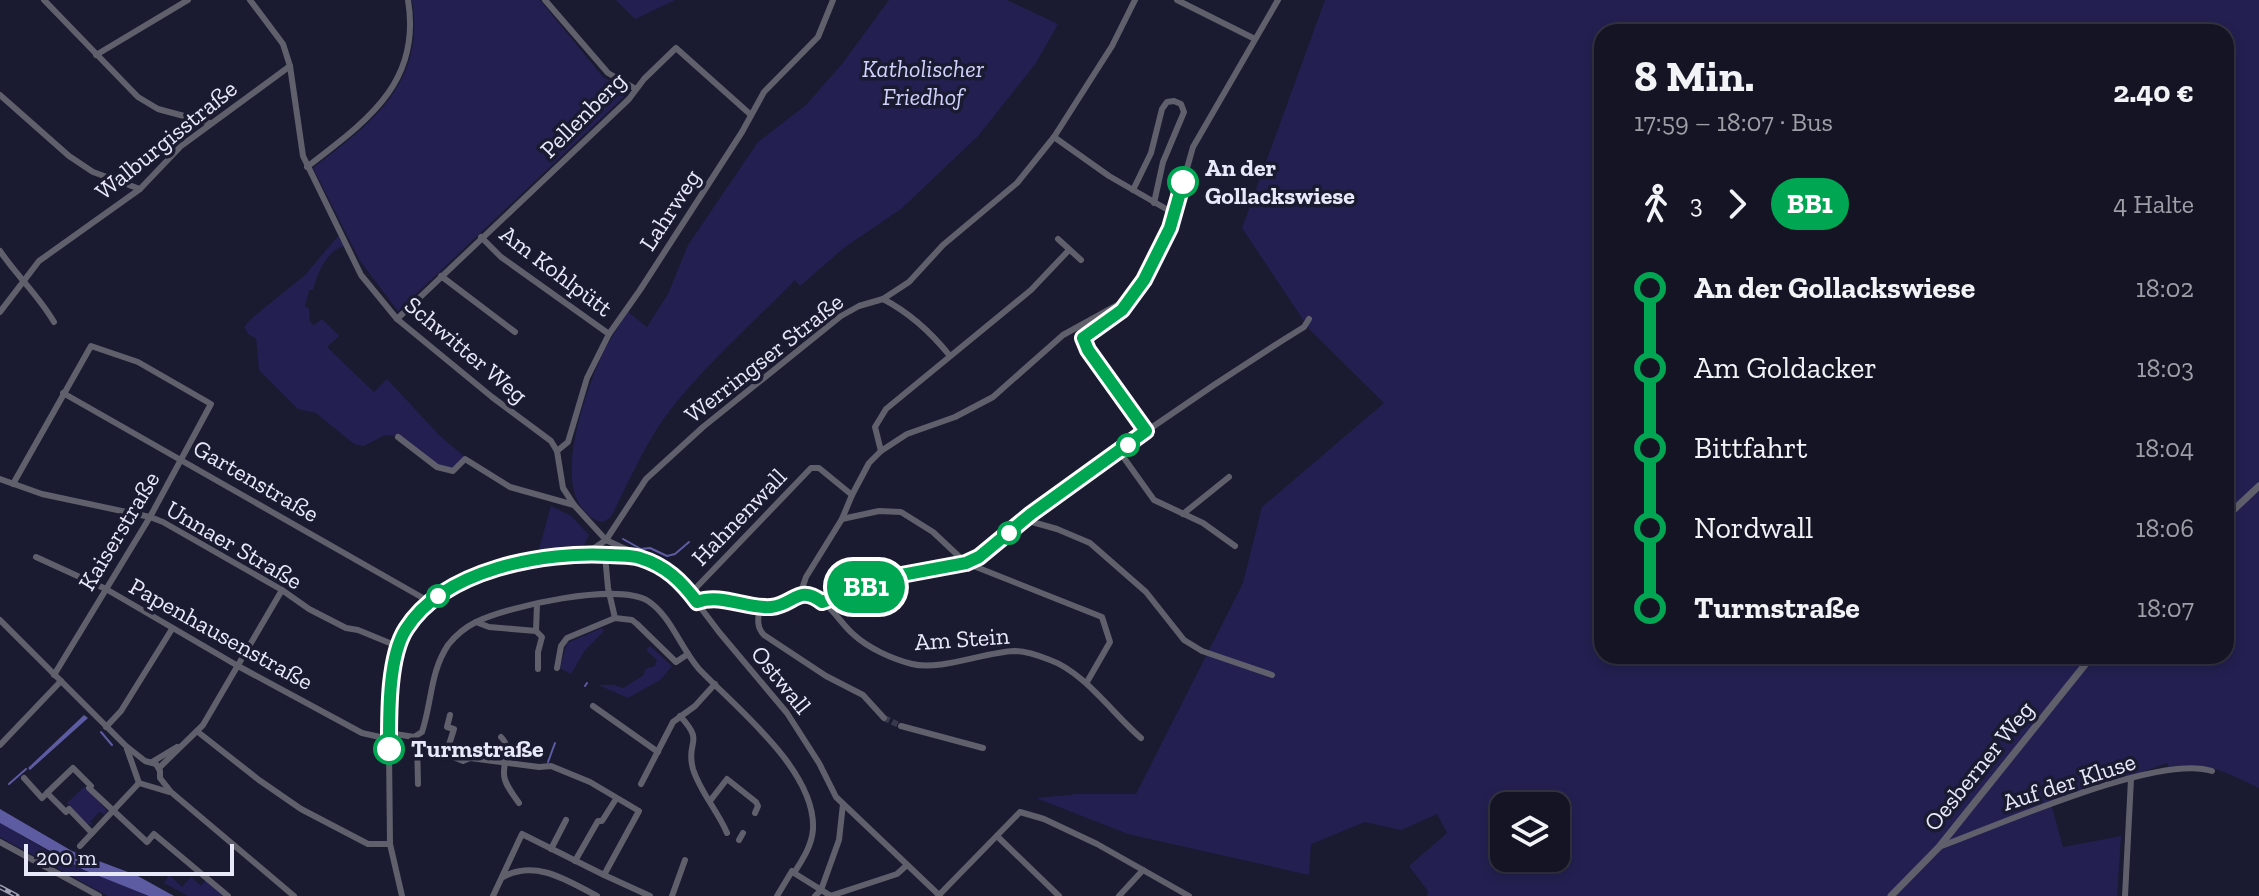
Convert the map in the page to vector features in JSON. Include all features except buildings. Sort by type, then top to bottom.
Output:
[{"type":"street","points":[[44,0],[128,89],[146,103],[210,123]]},
{"type":"street","points":[[96,55],[188,0]]},
{"type":"street","name":"Schwitter Weg","points":[[250,0],[283,44],[290,66],[307,167],[357,268],[397,319],[551,441],[557,451]]},
{"type":"street","points":[[307,167],[370,117],[392,90],[401,73],[408,47],[408,0]]},
{"type":"street","points":[[545,0],[608,73],[636,89]]},
{"type":"street","name":"Lahrweg","points":[[557,451],[568,442],[587,378],[609,334],[769,84],[818,37],[833,0]]},
{"type":"street","name":"Werringser Straße","points":[[606,540],[646,479],[703,427],[841,316],[859,306],[883,299],[909,282],[943,245],[1017,183],[1054,137],[1112,46],[1135,0]]},
{"type":"street","points":[[1177,0],[1255,39]]},
{"type":"street","points":[[1146,431],[1083,340],[1085,335],[1122,310],[1144,280],[1175,214],[1193,147],[1278,0]]},
{"type":"street","name":"Pellenberg","points":[[397,319],[629,99],[676,48],[751,115]]},
{"type":"street","name":"Walburgisstraße","points":[[0,312],[39,261],[140,189],[181,146],[290,66]]},
{"type":"street","points":[[0,95],[57,146],[93,172],[140,189]]},
{"type":"street","points":[[1133,190],[1151,153],[1162,109],[1167,102],[1181,104],[1184,112],[1163,162],[1154,203]]},
{"type":"street","points":[[1054,137],[1175,214]]},
{"type":"street","name":"Am Kohlpütt","points":[[481,237],[501,257],[609,334]]},
{"type":"street","points":[[1058,239],[1081,260]]},
{"type":"street","points":[[881,451],[875,427],[880,415],[894,400],[1031,290],[1069,250]]},
{"type":"street","points":[[0,251],[21,282],[45,306],[54,322]]},
{"type":"street","points":[[441,276],[515,332]]},
{"type":"street","points":[[883,299],[925,327],[950,356]]},
{"type":"street","points":[[800,595],[806,577],[842,519],[869,463],[881,451],[907,434],[955,417],[993,397],[1055,340],[1126,302]]},
{"type":"street","points":[[697,602],[713,598],[760,607],[780,605],[800,595],[813,596],[822,602],[896,576],[966,563],[979,557],[1146,431],[1206,388],[1304,327],[1309,319]]},
{"type":"street","name":"Kaiserstraße","points":[[54,675],[150,517],[211,404],[138,362],[105,349],[88,348],[63,393]]},
{"type":"street","points":[[13,484],[63,393]]},
{"type":"street","name":"Gartenstraße","points":[[63,393],[430,602]]},
{"type":"street","points":[[398,437],[443,470],[453,471],[465,459],[510,487],[574,505]]},
{"type":"street","points":[[557,451],[563,488],[606,540],[587,553]]},
{"type":"street","points":[[1119,451],[1154,500],[1203,523],[1235,546]]},
{"type":"street","name":"Hahnenwall","points":[[691,593],[811,468],[819,468],[852,495]]},
{"type":"street","points":[[1183,514],[1229,477]]},
{"type":"street","name":"Unnaer Straße","points":[[0,479],[73,501],[150,517],[192,537],[346,628],[397,646]]},
{"type":"street","points":[[2234,509],[2259,486]]},
{"type":"street","points":[[842,519],[879,511],[901,512],[933,532],[966,563],[1102,617],[1110,642],[1087,682]]},
{"type":"street","points":[[1025,520],[1090,543],[1146,592],[1184,640],[1202,651],[1272,675]]},
{"type":"street","name":"Ostwall","points":[[606,540],[666,568],[691,593],[719,632],[787,713],[843,804],[939,896]]},
{"type":"street","points":[[402,896],[390,844],[389,736],[397,646],[410,623],[430,602],[462,583],[500,567],[587,553],[638,556]]},
{"type":"street","points":[[605,555],[615,618]]},
{"type":"street","name":"Papenhausenstraße","points":[[36,557],[106,589],[172,629],[362,733],[389,736]]},
{"type":"street","points":[[159,768],[198,732],[282,590]]},
{"type":"street","points":[[418,784],[417,740],[424,727],[436,665],[454,639],[476,622],[537,604],[610,593],[644,599],[651,603],[688,654],[715,684],[765,733],[794,773],[808,800],[813,832],[810,844],[777,896]]},
{"type":"street","name":"Am Stein","points":[[822,602],[855,636],[885,654],[916,665],[1016,651],[1052,661],[1087,682],[1095,695],[1141,738]]},
{"type":"street","points":[[536,631],[537,604]]},
{"type":"street","points":[[760,607],[757,619],[759,630],[764,635],[826,676],[863,695],[884,718]]},
{"type":"street","points":[[557,668],[561,646],[567,638],[615,618],[632,620],[676,662],[688,654]]},
{"type":"street","points":[[0,620],[126,746],[159,768]]},
{"type":"street","points":[[476,622],[489,627],[536,631],[542,637],[538,669]]},
{"type":"street","points":[[106,727],[121,711],[172,629]]},
{"type":"street","name":"Oesberner Weg","points":[[1891,896],[1939,847],[2086,664]]},
{"type":"street","points":[[1,743],[61,681]]},
{"type":"street","points":[[641,784],[673,722],[695,706],[715,684]]},
{"type":"street","points":[[593,706],[658,752]]},
{"type":"street","points":[[446,754],[454,729],[447,727],[450,715]]},
{"type":"street","points":[[680,716],[694,732],[693,768],[727,833]]},
{"type":"street","points":[[901,726],[983,748]]},
{"type":"street","points":[[198,732],[301,809],[353,833],[368,844],[390,844]]},
{"type":"street","points":[[389,736],[417,740],[463,761],[470,758],[505,764],[551,766],[590,782],[639,811],[604,875]]},
{"type":"street","points":[[501,737],[507,746],[505,779],[519,803]]},
{"type":"street","points":[[136,769],[184,743]]},
{"type":"street","points":[[126,746],[139,783],[171,792]]},
{"type":"street","name":"Auf der Kluse","points":[[1939,847],[2065,798],[2131,779],[2192,766],[2212,771]]},
{"type":"street","points":[[24,778],[42,798],[73,768],[91,786],[89,788],[147,842],[154,834],[228,896]]},
{"type":"street","points":[[159,768],[160,778],[171,792],[294,896]]},
{"type":"street","points":[[153,785],[160,778]]},
{"type":"street","points":[[710,801],[727,779],[756,802],[755,813]]},
{"type":"street","points":[[2125,896],[2131,779]]},
{"type":"street","points":[[80,846],[139,783]]},
{"type":"street","points":[[47,793],[92,833]]},
{"type":"street","points":[[575,861],[588,835],[598,821],[602,821],[616,799]]},
{"type":"street","points":[[818,893],[839,840],[843,804]]},
{"type":"street","points":[[939,896],[1020,812],[1084,837],[1189,896]]},
{"type":"street","points":[[551,849],[566,820]]},
{"type":"street","points":[[493,896],[522,834],[650,896]]},
{"type":"street","points":[[997,836],[1059,896]]},
{"type":"street","points":[[0,842],[99,896]]},
{"type":"street","points":[[672,896],[685,860]]},
{"type":"street","points":[[793,872],[818,893],[831,896],[897,874],[907,865]]},
{"type":"street","points":[[501,880],[518,871],[541,870],[597,896]]},
{"type":"street","points":[[1119,896],[1143,870]]},
{"type":"green space","points":[[412,0],[540,0],[603,77],[629,92],[398,311],[360,261],[313,168],[374,117],[402,78],[411,55],[414,29]]},
{"type":"green space","points":[[616,0],[675,0],[635,19]]},
{"type":"green space","name":"Katholischer Friedhof","points":[[889,0],[1007,0],[1058,24],[1036,63],[978,136],[901,209],[845,247],[800,286],[795,280],[700,375],[654,434],[611,517],[603,522],[594,519],[583,509],[575,495],[572,455],[595,370],[608,344],[628,312],[647,327],[668,294],[688,245],[758,142],[806,105],[842,64]]},
{"type":"green space","points":[[1325,0],[2259,0],[2259,788],[2216,769],[2169,767],[2167,763],[2051,804],[2063,847],[2121,836],[2117,896],[1427,896],[1428,891],[1409,866],[1447,833],[1437,814],[1401,830],[1365,822],[1311,844],[1309,875],[1128,834],[1036,798],[1136,794],[1243,583],[1262,507],[1384,403],[1310,330],[1242,228]]},
{"type":"green space","points":[[338,236],[344,246],[328,257],[313,290],[309,290],[305,306],[309,309],[310,322],[314,325],[322,319],[339,336],[327,347],[374,392],[387,379],[440,436],[465,457],[453,469],[442,469],[398,436],[385,435],[364,446],[354,444],[316,413],[298,409],[259,370],[256,338],[249,335],[244,327],[305,275]]},
{"type":"green space","points":[[551,506],[571,516],[589,535],[584,545],[539,549]]},
{"type":"green space","points":[[602,628],[604,631],[585,650],[571,674],[560,668],[567,643]]},
{"type":"green space","points":[[650,646],[672,666],[660,680],[628,698],[598,685],[623,688],[644,675],[645,669],[655,666],[657,660],[646,650]]},
{"type":"green space","points":[[85,786],[107,811],[105,814],[99,812],[90,822],[94,825],[87,824],[67,803]]},
{"type":"green space","points":[[0,823],[63,860],[149,896],[108,896],[0,837]]},
{"type":"green space","points":[[169,875],[182,887],[191,877],[201,886],[206,880],[224,896],[188,896],[164,883]]},
{"type":"shaded area","points":[[84,715],[88,718],[30,770],[28,768]]},
{"type":"shaded area","points":[[0,809],[72,851],[136,875],[174,896],[149,896],[84,870],[0,823]]},
{"type":"waterway","points":[[623,539],[641,549],[650,548],[667,556],[675,554],[689,542]]},
{"type":"waterway","points":[[101,732],[112,745]]},
{"type":"waterway","points":[[548,762],[555,743]]},
{"type":"waterway","points":[[9,784],[26,769]]},
{"type":"tunnel","points":[[884,718],[901,726]]},
{"type":"railway","points":[[0,887],[17,896]]},
{"type":"bus line","name":"BB1","points":[[389,749],[395,654],[405,630],[430,602],[484,572],[522,562],[587,553],[638,556],[666,568],[697,602],[713,598],[774,607],[807,594],[822,602],[896,576],[966,563],[979,557],[1031,514],[1146,431],[1088,350],[1083,338],[1122,310],[1144,280],[1170,228],[1183,182]]},
{"type":"place","name":"An der Gollackswiese","points":[[1183,182]]},
{"type":"place","name":"Turmstraße","points":[[389,749]]}]
